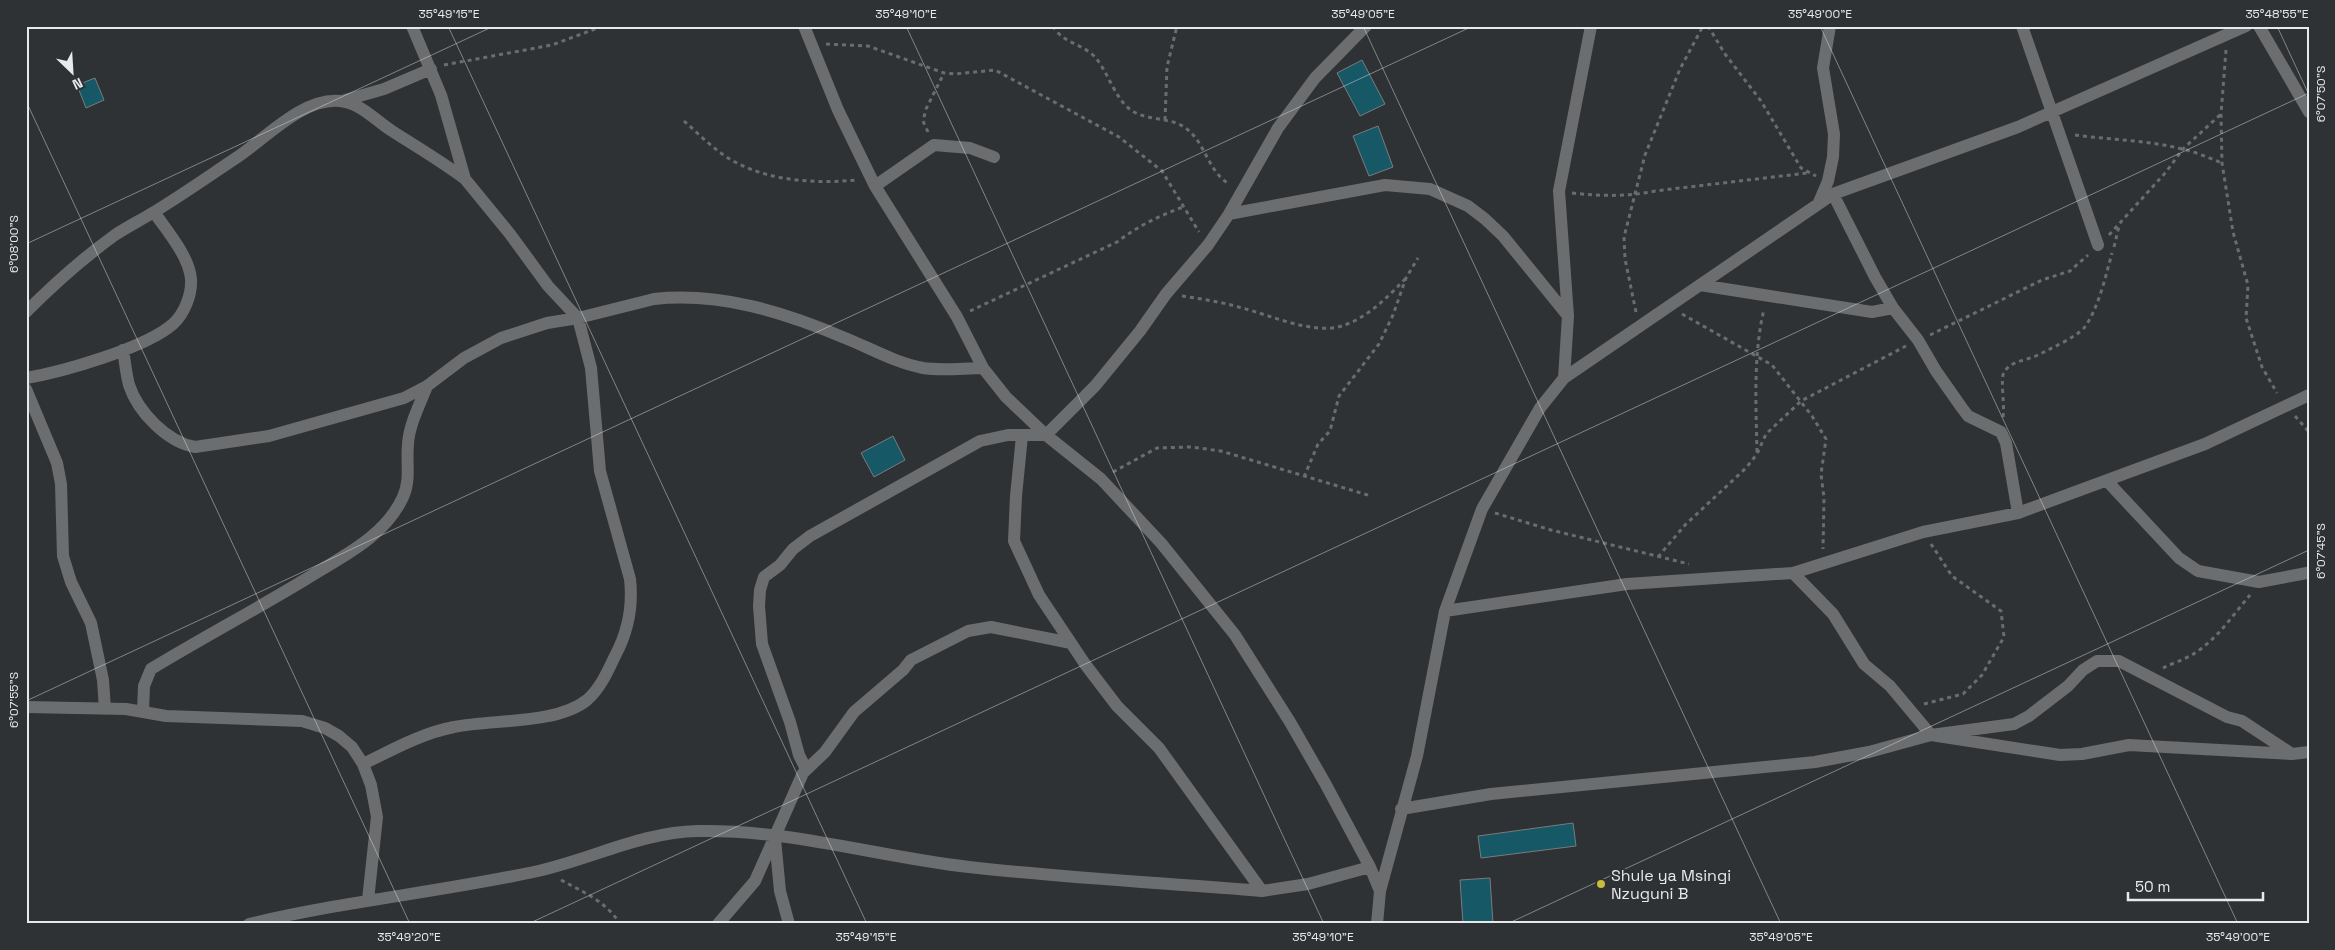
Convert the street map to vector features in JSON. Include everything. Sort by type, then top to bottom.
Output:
[{"type":"street","points":[[412,26],[441,95],[465,179]]},
{"type":"street","points":[[804,26],[838,110],[873,182],[957,317],[983,368],[1006,397],[1046,435],[1101,479],[1161,543],[1235,635],[1290,722],[1370,867],[1380,891]]},
{"type":"street","points":[[806,769],[799,755],[790,722],[762,644],[759,606],[762,579],[780,565],[793,549],[810,536],[980,441],[1008,434],[1022,436],[1046,435],[1095,386],[1140,331],[1166,294],[1208,245],[1243,191],[1278,128],[1315,78],[1366,26]]},
{"type":"street","points":[[1564,378],[1568,316],[1559,191],[1591,26]]},
{"type":"street","points":[[1819,203],[1828,181],[1834,157],[1834,134],[1823,68],[1830,26]]},
{"type":"street","points":[[2022,26],[2098,245]]},
{"type":"street","points":[[1376,923],[1380,891],[1417,756],[1445,610],[1482,509],[1540,408],[1564,378],[1833,194],[1919,164],[2051,112],[2246,26]]},
{"type":"street","points":[[2258,26],[2309,112]]},
{"type":"street","points":[[26,312],[87,256],[246,151],[274,128],[307,109],[328,101],[342,101],[384,89],[431,69]]},
{"type":"street","points":[[342,101],[356,106],[389,129],[426,151],[465,179],[510,234],[548,286],[578,318],[591,368],[600,471],[630,579],[632,597],[629,616],[620,647],[606,675],[586,701],[572,708],[532,718],[452,727],[423,736],[363,764]]},
{"type":"street","points":[[873,182],[934,145],[970,148],[994,157]]},
{"type":"street","points":[[1229,214],[1384,185],[1430,189],[1468,206],[1485,219],[1503,236],[1568,316]]},
{"type":"street","points":[[1833,194],[1893,308],[1918,340],[1936,371],[1968,416],[2001,432],[2006,443],[2018,513]]},
{"type":"street","points":[[26,378],[68,370],[123,350],[158,334],[173,324],[182,312],[189,295],[191,280],[188,269],[154,212]]},
{"type":"street","points":[[1700,285],[1872,312],[1893,308]]},
{"type":"street","points":[[123,350],[130,386],[148,417],[166,434],[195,448],[268,436],[404,398],[427,386],[464,358],[501,338],[539,325],[578,318],[654,299],[690,297],[720,300],[801,319],[919,367],[983,368]]},
{"type":"street","points":[[144,711],[144,686],[151,670],[255,610],[341,557],[371,537],[390,519],[404,496],[408,480],[408,443],[427,386]]},
{"type":"street","points":[[26,389],[57,463],[61,484],[63,556],[71,582],[92,623],[103,680],[105,708]]},
{"type":"street","points":[[1445,610],[1627,584],[1793,574],[1923,532],[2018,513],[2205,444],[2309,395]]},
{"type":"street","points":[[1022,436],[1014,541],[1039,595],[1071,643],[1118,706],[1159,748],[1262,890]]},
{"type":"street","points":[[2107,481],[2179,558],[2198,570],[2259,582],[2307,572]]},
{"type":"street","points":[[1793,574],[1833,614],[1864,664],[1890,686],[1931,734],[2060,755],[2082,754],[2129,745],[2292,754],[2309,752]]},
{"type":"street","points":[[718,924],[755,881],[806,769],[826,752],[854,712],[877,690],[903,670],[911,660],[947,640],[978,628],[991,627],[1071,643]]},
{"type":"street","points":[[1401,809],[1490,794],[1815,762],[1869,752],[1931,734],[2014,724],[2029,716],[2068,686],[2083,670],[2097,661],[2119,661],[2227,717],[2242,722],[2292,754]]},
{"type":"street","points":[[26,707],[105,708],[144,711],[166,716],[312,723],[340,736],[352,747],[363,764],[371,785],[377,817],[368,900]]},
{"type":"street","points":[[249,924],[299,912],[540,870],[668,833],[722,831],[775,836],[968,867],[1262,890],[1308,884],[1370,867]]},
{"type":"street","points":[[775,836],[780,891],[789,924]]},
{"type":"path","points":[[431,69],[461,61],[552,45],[603,26]]},
{"type":"path","points":[[1053,26],[1058,34],[1093,55],[1103,67],[1123,102],[1132,111],[1165,120],[1188,129],[1216,174],[1243,191]]},
{"type":"path","points":[[1165,120],[1167,67],[1177,26]]},
{"type":"path","points":[[1639,326],[1625,259],[1624,237],[1645,155],[1680,69],[1703,26]]},
{"type":"path","points":[[1708,26],[1761,101],[1798,163],[1807,173],[1828,181]]},
{"type":"path","points":[[2228,34],[2220,114],[2222,163],[2233,232],[2248,285],[2246,318],[2262,367],[2286,406],[2309,432]]},
{"type":"path","points":[[811,43],[868,46],[944,73],[955,74],[995,70],[1119,137],[1162,171],[1208,245]]},
{"type":"path","points":[[934,145],[923,121],[926,109],[944,73]]},
{"type":"path","points":[[684,121],[725,156],[749,169],[792,179],[873,182]]},
{"type":"path","points":[[2058,132],[2117,141],[2159,144],[2183,149],[2222,163]]},
{"type":"path","points":[[1559,191],[1603,196],[1634,196],[1655,191],[1807,173]]},
{"type":"path","points":[[957,317],[1117,242],[1136,228],[1183,207]]},
{"type":"path","points":[[2001,432],[2005,405],[2002,377],[2005,370],[2014,363],[2036,356],[2083,329],[2099,297],[2120,226]]},
{"type":"path","points":[[1304,477],[1318,444],[1330,431],[1339,396],[1384,335],[1406,278],[1418,258]]},
{"type":"path","points":[[1166,294],[1239,307],[1300,325],[1331,328],[1348,323],[1371,310],[1386,299],[1406,278]]},
{"type":"path","points":[[1757,454],[1756,357],[1759,331],[1767,297]]},
{"type":"path","points":[[1669,306],[1772,365],[1801,401],[1827,442],[1822,468],[1824,529],[1822,565]]},
{"type":"path","points":[[1658,557],[1685,525],[1746,468],[1757,454],[1766,434],[1801,401],[1918,340]]},
{"type":"path","points":[[1101,479],[1157,448],[1175,447],[1221,451],[1371,496]]},
{"type":"path","points":[[1482,509],[1551,530],[1697,566]]},
{"type":"path","points":[[1908,708],[1963,694],[1982,675],[2004,637],[2001,611],[1952,576],[1923,532]]},
{"type":"path","points":[[2147,675],[2194,654],[2210,642],[2222,630],[2259,582]]},
{"type":"path","points":[[540,870],[595,898],[609,910],[620,924]]},
{"type":"building","points":[[1362,60],[1385,104],[1360,116],[1337,73]]},
{"type":"building","points":[[95,78],[104,100],[86,108],[77,85]]},
{"type":"building","points":[[1378,126],[1393,167],[1369,176],[1353,136]]},
{"type":"building","points":[[893,436],[905,460],[874,477],[861,453]]},
{"type":"building","points":[[1573,823],[1576,846],[1481,858],[1478,836]]},
{"type":"building","points":[[1490,878],[1493,924],[1463,924],[1460,880]]},
{"type":"place","name":"Shule ya Msingi Nzuguni B","points":[[1601,884]]}]
